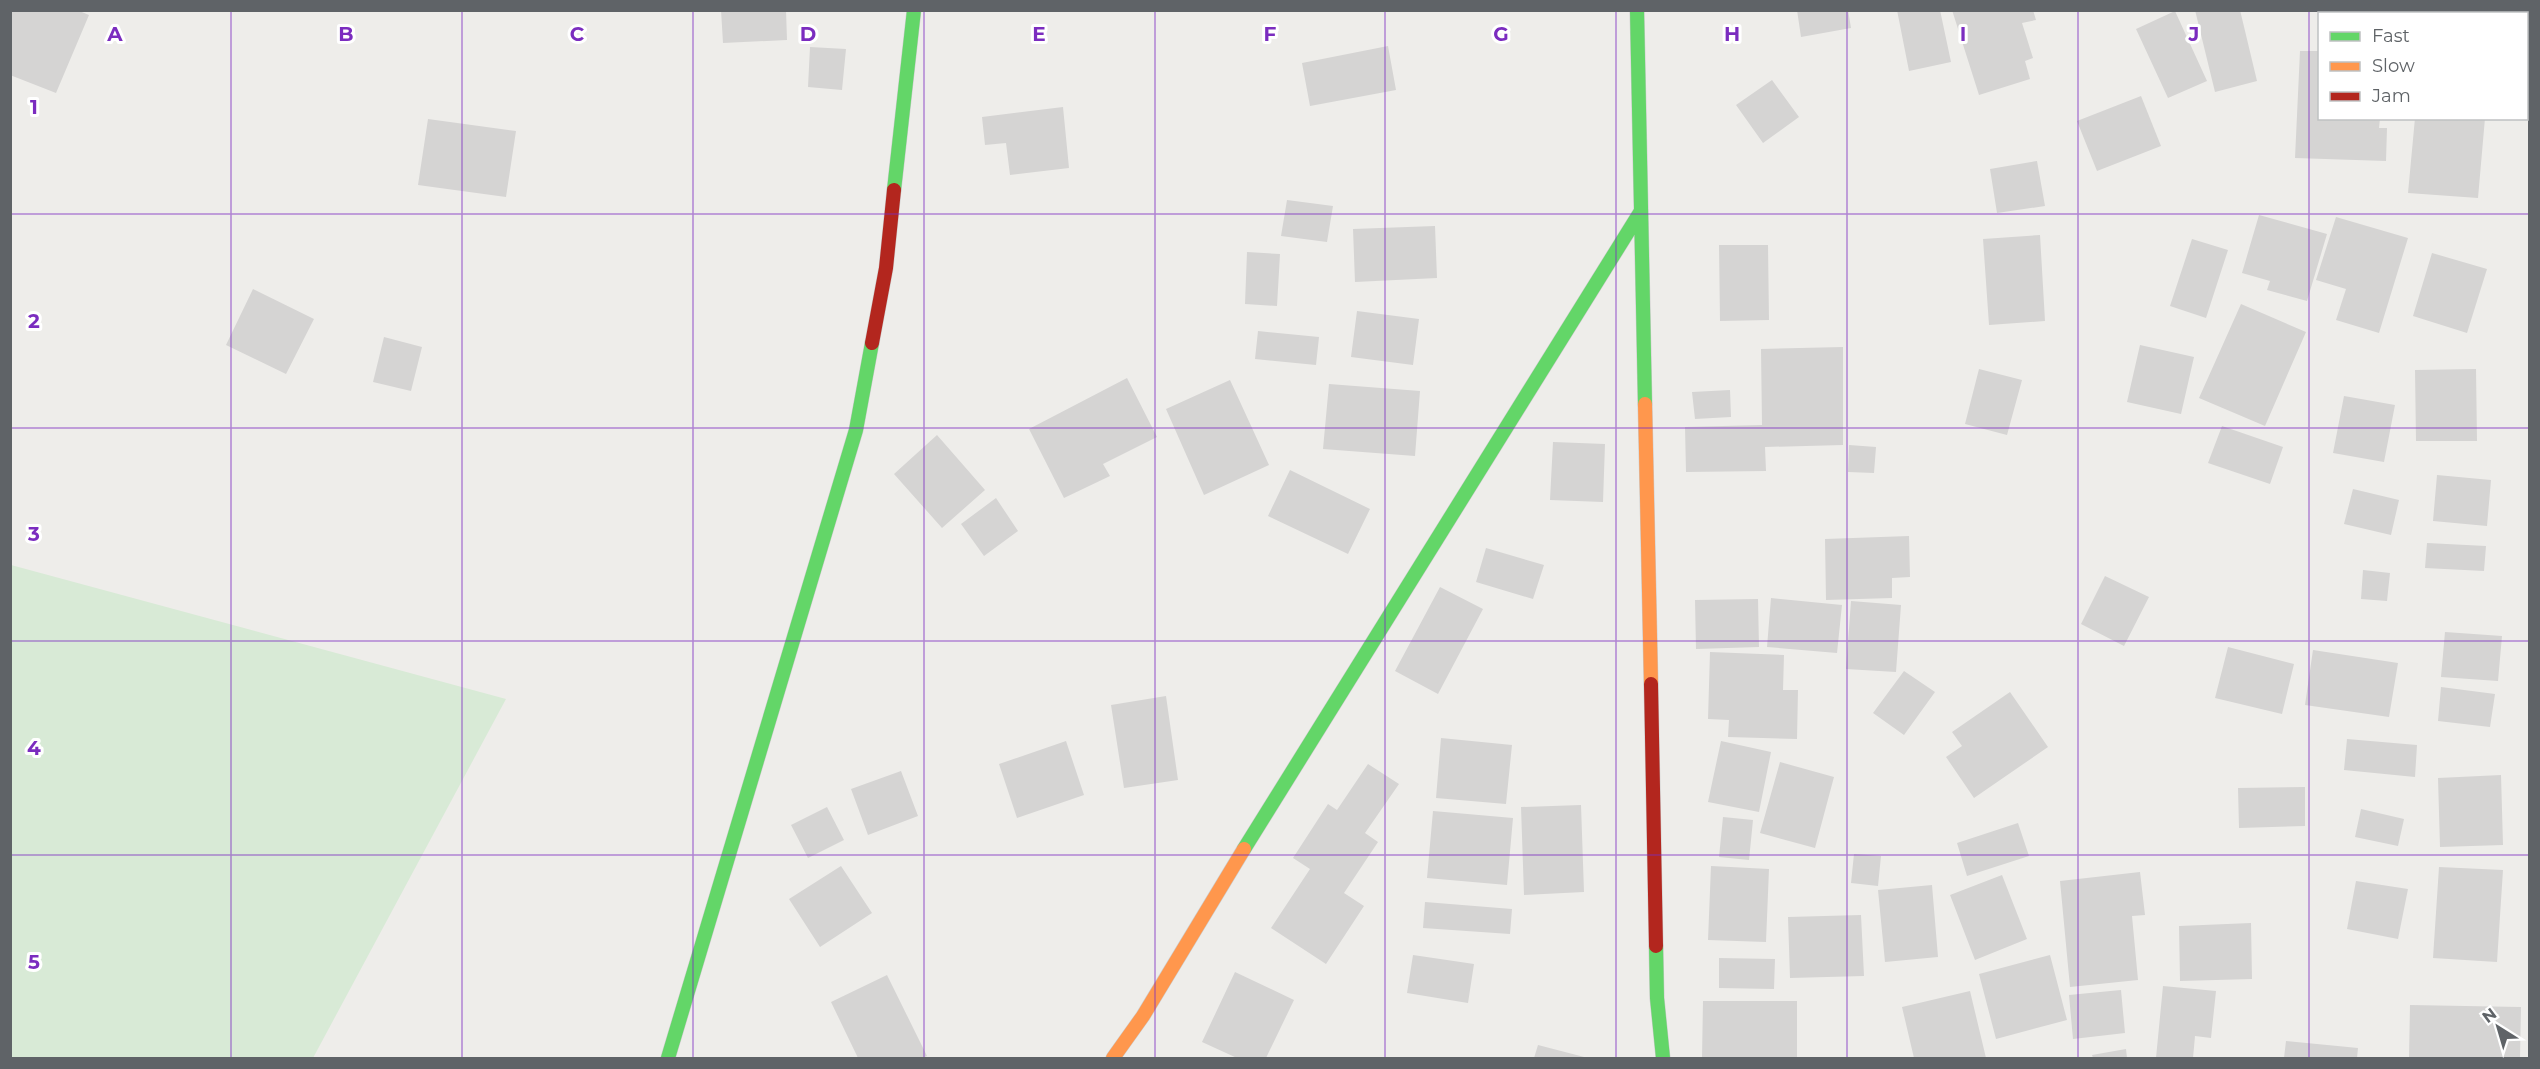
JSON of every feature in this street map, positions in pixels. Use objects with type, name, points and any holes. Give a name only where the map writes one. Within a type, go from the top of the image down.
[{"type":"street","points":[[668,1059],[856,430],[886,268],[914,10]]},
{"type":"street","points":[[1637,10],[1657,998],[1663,1059]]},
{"type":"street","points":[[1113,1059],[1143,1016],[1343,688],[1641,211]]},
{"type":"green space","points":[[11,565],[506,699],[313,1058],[11,1058]]},
{"type":"building","points":[[10,10],[77,10],[89,15],[56,93],[10,75]]},
{"type":"building","points":[[721,10],[786,10],[787,40],[723,43]]},
{"type":"building","points":[[1797,10],[1848,10],[1851,28],[1801,37]]},
{"type":"building","points":[[1897,10],[1940,10],[1951,62],[1909,71]]},
{"type":"building","points":[[1952,10],[2033,10],[2036,20],[2022,23],[2033,58],[2025,61],[2030,79],[1979,95]]},
{"type":"building","points":[[2195,10],[2240,10],[2257,81],[2215,92]]},
{"type":"building","points":[[2326,10],[2384,10],[2384,12],[2326,12]]},
{"type":"building","points":[[2432,10],[2492,10],[2492,12],[2432,12]]},
{"type":"building","points":[[2175,11],[2207,81],[2168,98],[2136,29]]},
{"type":"building","points":[[1388,46],[1396,90],[1310,106],[1302,63]]},
{"type":"building","points":[[810,47],[846,49],[842,90],[808,87]]},
{"type":"building","points":[[2300,51],[2318,51],[2318,120],[2380,120],[2379,128],[2387,128],[2386,161],[2295,158]]},
{"type":"building","points":[[1772,80],[1799,117],[1763,143],[1736,105]]},
{"type":"building","points":[[2141,96],[2161,146],[2097,171],[2077,121]]},
{"type":"building","points":[[1063,107],[1069,168],[1010,175],[1006,143],[985,145],[982,117]]},
{"type":"building","points":[[428,119],[516,131],[506,197],[418,185]]},
{"type":"building","points":[[2415,120],[2485,120],[2478,198],[2408,193]]},
{"type":"building","points":[[2037,161],[2045,206],[1997,213],[1990,169]]},
{"type":"building","points":[[1287,200],[1333,206],[1327,242],[1281,236]]},
{"type":"building","points":[[2259,215],[2327,234],[2307,301],[2267,290],[2270,281],[2242,273]]},
{"type":"building","points":[[2336,217],[2408,238],[2379,333],[2336,320],[2346,289],[2316,280]]},
{"type":"building","points":[[1435,226],[1437,278],[1355,282],[1353,229]]},
{"type":"building","points":[[2040,235],[2045,321],[1989,325],[1983,239]]},
{"type":"building","points":[[2192,239],[2228,250],[2206,318],[2170,306]]},
{"type":"building","points":[[1719,245],[1768,245],[1769,320],[1720,321]]},
{"type":"building","points":[[1247,252],[1280,254],[1277,306],[1245,304]]},
{"type":"building","points":[[2432,253],[2487,269],[2467,333],[2413,316]]},
{"type":"building","points":[[253,289],[314,319],[286,374],[226,345]]},
{"type":"building","points":[[2241,304],[2306,332],[2265,426],[2199,398]]},
{"type":"building","points":[[1357,311],[1419,319],[1413,365],[1351,357]]},
{"type":"building","points":[[1258,331],[1319,337],[1316,365],[1255,359]]},
{"type":"building","points":[[384,337],[422,347],[411,391],[373,382]]},
{"type":"building","points":[[2140,345],[2194,357],[2181,414],[2127,402]]},
{"type":"building","points":[[1843,347],[1843,445],[1765,447],[1766,471],[1686,472],[1685,427],[1762,425],[1761,349]]},
{"type":"building","points":[[1979,369],[2022,380],[2007,435],[1965,424]]},
{"type":"building","points":[[2476,369],[2477,441],[2416,441],[2415,370]]},
{"type":"building","points":[[1127,378],[1157,437],[1103,464],[1110,476],[1064,498],[1029,429]]},
{"type":"building","points":[[1230,380],[1269,465],[1204,495],[1166,409]]},
{"type":"building","points":[[1329,384],[1420,391],[1415,456],[1323,449]]},
{"type":"building","points":[[1730,390],[1731,417],[1695,419],[1692,392]]},
{"type":"building","points":[[2344,396],[2395,405],[2384,462],[2333,453]]},
{"type":"building","points":[[2222,426],[2283,447],[2270,484],[2208,463]]},
{"type":"building","points":[[937,435],[985,490],[942,528],[894,474]]},
{"type":"building","points":[[1553,442],[1605,444],[1603,502],[1550,500]]},
{"type":"building","points":[[1849,445],[1876,447],[1874,473],[1848,472]]},
{"type":"building","points":[[1290,470],[1370,509],[1348,554],[1268,516]]},
{"type":"building","points":[[2437,475],[2491,480],[2487,526],[2433,521]]},
{"type":"building","points":[[2353,489],[2399,500],[2391,535],[2344,524]]},
{"type":"building","points":[[996,498],[1018,531],[984,556],[961,524]]},
{"type":"building","points":[[1909,536],[1910,577],[1892,578],[1892,598],[1826,600],[1825,539]]},
{"type":"building","points":[[2427,543],[2486,546],[2484,571],[2425,568]]},
{"type":"building","points":[[1486,548],[1544,565],[1533,599],[1476,582]]},
{"type":"building","points":[[2363,570],[2390,573],[2387,601],[2361,599]]},
{"type":"building","points":[[2105,576],[2149,597],[2124,646],[2081,624]]},
{"type":"building","points":[[1440,587],[1483,609],[1438,694],[1395,671]]},
{"type":"building","points":[[1771,598],[1842,605],[1837,653],[1767,647]]},
{"type":"building","points":[[1758,599],[1759,647],[1696,649],[1695,600]]},
{"type":"building","points":[[1851,601],[1901,605],[1896,672],[1846,669]]},
{"type":"building","points":[[2445,632],[2502,636],[2498,681],[2441,677]]},
{"type":"building","points":[[2228,647],[2294,664],[2282,714],[2215,698]]},
{"type":"building","points":[[2313,650],[2398,663],[2389,717],[2305,705]]},
{"type":"building","points":[[1710,652],[1784,655],[1783,690],[1798,690],[1797,739],[1728,737],[1729,720],[1708,719]]},
{"type":"building","points":[[1904,671],[1935,692],[1904,735],[1873,713]]},
{"type":"building","points":[[2441,687],[2495,694],[2490,727],[2438,721]]},
{"type":"building","points":[[2010,692],[2048,747],[1974,798],[1946,757],[1962,746],[1952,732]]},
{"type":"building","points":[[1166,696],[1178,780],[1124,788],[1111,705]]},
{"type":"building","points":[[1441,738],[1512,745],[1506,804],[1436,798]]},
{"type":"building","points":[[2347,739],[2417,745],[2415,777],[2344,770]]},
{"type":"building","points":[[1066,741],[1084,795],[1017,818],[999,764]]},
{"type":"building","points":[[1721,741],[1771,752],[1759,812],[1708,802]]},
{"type":"building","points":[[1780,762],[1834,777],[1815,848],[1760,833]]},
{"type":"building","points":[[1368,764],[1399,784],[1365,833],[1378,842],[1344,893],[1364,906],[1326,964],[1271,928],[1310,869],[1293,858],[1328,804],[1337,810]]},
{"type":"building","points":[[901,771],[918,816],[868,835],[851,789]]},
{"type":"building","points":[[2501,775],[2503,845],[2440,847],[2438,778]]},
{"type":"building","points":[[2305,787],[2305,826],[2239,828],[2238,788]]},
{"type":"building","points":[[1581,805],[1584,892],[1524,895],[1521,807]]},
{"type":"building","points":[[827,807],[844,840],[808,858],[791,825]]},
{"type":"building","points":[[2361,809],[2404,819],[2398,846],[2355,837]]},
{"type":"building","points":[[1433,811],[1513,818],[1507,885],[1427,878]]},
{"type":"building","points":[[1723,817],[1753,820],[1749,860],[1719,857]]},
{"type":"building","points":[[2018,823],[2029,856],[1967,876],[1957,843]]},
{"type":"building","points":[[1854,854],[1881,856],[1878,886],[1851,883]]},
{"type":"building","points":[[841,866],[872,913],[820,947],[789,899]]},
{"type":"building","points":[[1711,866],[1769,869],[1766,942],[1708,940]]},
{"type":"building","points":[[2439,867],[2503,870],[2497,962],[2433,958]]},
{"type":"building","points":[[2140,872],[2145,915],[2132,916],[2138,980],[2070,987],[2060,881]]},
{"type":"building","points":[[2002,875],[2027,939],[1975,960],[1950,895]]},
{"type":"building","points":[[2356,881],[2408,889],[2398,939],[2347,929]]},
{"type":"building","points":[[1932,885],[1938,957],[1885,962],[1878,890]]},
{"type":"building","points":[[1425,902],[1512,909],[1510,934],[1423,928]]},
{"type":"building","points":[[1861,915],[1864,976],[1790,978],[1788,917]]},
{"type":"building","points":[[2251,923],[2252,979],[2180,981],[2179,926]]},
{"type":"building","points":[[1413,955],[1474,964],[1468,1003],[1407,993]]},
{"type":"building","points":[[2050,955],[2067,1020],[1996,1039],[1979,974]]},
{"type":"building","points":[[1719,958],[1775,959],[1774,989],[1719,988]]},
{"type":"building","points":[[1235,972],[1294,1000],[1266,1058],[1237,1058],[1202,1042]]},
{"type":"building","points":[[887,975],[927,1056],[922,1058],[858,1058],[831,1002]]},
{"type":"building","points":[[2163,986],[2216,991],[2211,1038],[2195,1036],[2193,1058],[2156,1058]]},
{"type":"building","points":[[2121,990],[2125,1033],[2073,1039],[2069,995]]},
{"type":"building","points":[[1970,991],[1986,1058],[1914,1058],[1902,1007]]},
{"type":"building","points":[[1703,1001],[1797,1001],[1797,1057],[1702,1058]]},
{"type":"building","points":[[2410,1005],[2521,1007],[2520,1058],[2409,1058]]},
{"type":"building","points":[[2286,1041],[2358,1048],[2357,1058],[2284,1058]]},
{"type":"building","points":[[1538,1045],[1588,1058],[1534,1058]]},
{"type":"building","points":[[2126,1049],[2127,1058],[2093,1058],[2092,1055]]},
{"type":"traffic: fast","points":[[894,190],[914,10]]},
{"type":"traffic: fast","points":[[1637,10],[1645,404]]},
{"type":"traffic: fast","points":[[1244,849],[1641,211]]},
{"type":"traffic: fast","points":[[668,1058],[856,430],[872,343]]},
{"type":"traffic: fast","points":[[1656,946],[1657,998],[1663,1058]]},
{"type":"traffic: slow","points":[[1645,404],[1651,684]]},
{"type":"traffic: slow","points":[[1113,1058],[1143,1016],[1244,849]]},
{"type":"traffic: jam","points":[[872,343],[886,268],[894,190]]},
{"type":"traffic: jam","points":[[1651,684],[1656,946]]}]
